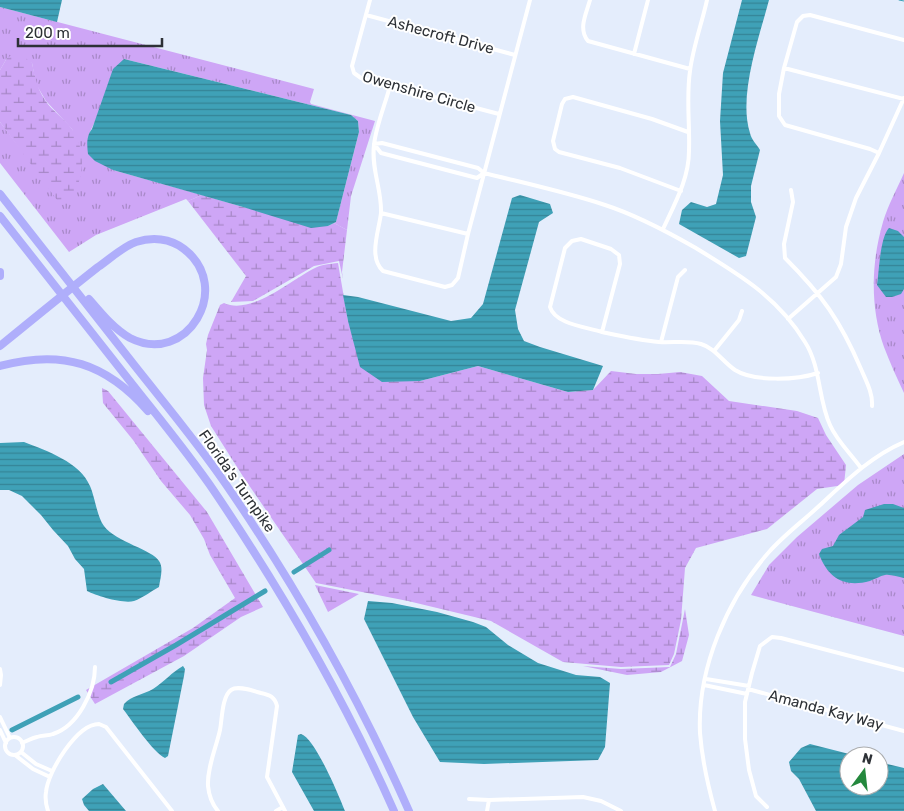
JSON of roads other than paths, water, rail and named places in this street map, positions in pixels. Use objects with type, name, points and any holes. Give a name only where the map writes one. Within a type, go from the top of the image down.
[{"type":"highway","name":"Florida's Turnpike","points":[[0,194],[194,440],[225,483],[292,586],[327,646],[357,701],[409,811]]},
{"type":"highway","name":"Florida's Turnpike","points":[[0,216],[213,490],[280,593],[315,652],[345,707],[394,811]]},
{"type":"highway","points":[[0,346],[52,303],[85,277],[122,249],[150,239],[164,240],[179,245],[191,254],[200,266],[205,279],[204,305],[198,319],[180,337],[168,342],[155,344],[143,342],[131,338],[113,324],[51,259]]},
{"type":"highway","points":[[0,366],[37,358],[57,359],[76,362],[96,369],[112,378],[146,409],[213,490]]},
{"type":"street","name":"Owenshire Circle","points":[[370,0],[352,66],[354,73],[361,78],[499,114]]},
{"type":"street","points":[[390,86],[374,144],[373,164],[381,192],[381,213],[375,259],[383,271],[445,287],[452,285],[458,278],[530,0]]},
{"type":"street","points":[[590,0],[582,30],[583,36],[588,41],[690,69]]},
{"type":"street","points":[[634,54],[648,0]]},
{"type":"street","points":[[663,229],[681,191],[690,152],[687,98],[690,69],[707,0]]},
{"type":"street","name":"Ashecroft Drive","points":[[366,15],[515,55]]},
{"type":"street","points":[[879,153],[785,125],[779,116],[779,94],[784,68],[796,22],[803,16],[810,15],[904,40]]},
{"type":"street","points":[[784,68],[904,98],[856,198],[846,227],[841,264],[836,276],[788,319]]},
{"type":"street","points":[[681,191],[620,168],[559,152],[555,149],[553,141],[562,104],[565,99],[573,97],[652,119],[688,132]]},
{"type":"street","points":[[374,144],[382,143],[478,168],[484,173],[606,206],[663,229],[739,273],[766,295],[788,319],[806,343],[818,373],[830,424],[837,437],[862,468]]},
{"type":"street","points":[[374,144],[382,153],[426,165],[478,178],[484,173]]},
{"type":"street","points":[[426,165],[428,155]]},
{"type":"street","points":[[791,190],[793,202],[784,244],[784,258],[818,293],[835,315],[848,339],[868,386],[872,398],[872,406]]},
{"type":"street","points":[[381,213],[468,234]]},
{"type":"street","points":[[602,332],[620,264],[619,255],[611,250],[581,239],[572,241],[565,248],[550,307],[552,314],[558,319],[602,332],[634,339],[661,342],[692,342],[707,346],[734,369],[750,375],[780,379],[804,378],[818,373]]},
{"type":"street","points":[[661,342],[678,277],[685,270]]},
{"type":"street","points":[[714,351],[739,320],[742,311]]},
{"type":"street","points":[[715,811],[708,786],[700,732],[704,685],[719,631],[733,601],[770,551],[862,468],[894,446],[904,442]]},
{"type":"street","points":[[767,807],[756,796],[749,770],[745,739],[748,690],[760,646],[772,637],[780,638],[904,670]]},
{"type":"street","points":[[22,743],[36,737],[53,734],[73,719],[89,696],[94,685],[96,667]]},
{"type":"street","points":[[0,669],[0,685]]},
{"type":"street","name":"Amanda Kay Way","points":[[706,679],[904,731]]},
{"type":"street","name":"Amanda Kay Way","points":[[704,685],[748,690]]},
{"type":"street","points":[[218,811],[210,796],[208,785],[209,773],[220,730],[225,697],[229,691],[236,688],[269,695],[276,701],[277,706],[267,777],[284,809],[276,811]]},
{"type":"street","points":[[0,716],[10,738]]},
{"type":"street","points":[[48,811],[46,792],[52,771],[69,744],[89,726],[99,724],[106,727],[172,811]]},
{"type":"street","points":[[0,730],[9,754],[15,755],[33,769],[50,777]]},
{"type":"street","points":[[10,738],[15,738],[22,743],[23,748],[21,752],[15,755]]},
{"type":"street","points":[[6,743],[10,738]]},
{"type":"street","points":[[0,753],[6,750]]},
{"type":"street","points":[[21,752],[36,764],[52,771]]},
{"type":"street","points":[[469,799],[583,797],[602,801],[621,811]]},
{"type":"street","points":[[487,811],[489,800]]},
{"type":"water","points":[[0,0],[62,0],[57,22],[0,7]]},
{"type":"water","points":[[742,0],[769,0],[755,49],[746,102],[751,135],[760,150],[751,186],[751,202],[756,217],[746,256],[739,258],[679,224],[682,210],[691,202],[707,207],[716,204],[723,175],[720,121],[723,73]]},
{"type":"water","points":[[124,59],[351,115],[358,121],[359,132],[336,222],[328,226],[311,228],[113,170],[95,161],[88,154],[88,138],[113,69]]},
{"type":"water","points":[[520,195],[550,204],[553,213],[539,222],[515,310],[518,329],[524,341],[603,366],[593,390],[568,392],[478,366],[420,381],[382,382],[360,367],[343,295],[358,297],[451,321],[471,318],[483,304],[512,198]]},
{"type":"water","points":[[889,228],[898,231],[904,237],[904,289],[901,294],[886,297],[877,285],[882,247]]},
{"type":"water","points":[[24,442],[62,458],[79,470],[90,486],[104,526],[117,537],[150,553],[159,561],[161,570],[159,587],[141,598],[129,602],[110,599],[87,591],[84,569],[75,559],[68,546],[22,496],[9,490],[0,490],[0,443]]},
{"type":"water","points":[[884,504],[893,504],[904,508],[904,578],[887,575],[870,581],[852,583],[845,582],[832,575],[819,554],[822,549],[833,546],[839,535],[863,517],[865,510]]},
{"type":"water","points":[[368,601],[392,603],[437,612],[473,622],[486,627],[508,645],[538,663],[576,675],[600,677],[610,683],[605,747],[598,760],[484,764],[440,762],[413,717],[364,619]]},
{"type":"water","points":[[183,666],[185,669],[184,676],[168,756],[165,758],[149,743],[123,709],[127,701],[153,689]]},
{"type":"water","points":[[301,734],[307,738],[319,756],[345,811],[314,811],[292,772],[298,735]]},
{"type":"water","points":[[810,744],[839,751],[839,796],[889,796],[889,764],[904,768],[904,811],[816,811],[799,779],[791,771],[789,762],[801,748]]},
{"type":"water","points":[[103,784],[126,811],[89,811],[82,799],[93,789]]},
{"type":"waterway","points":[[899,0],[904,1]]},
{"type":"waterway","points":[[294,572],[329,550]]},
{"type":"waterway","points":[[111,682],[265,591]]},
{"type":"waterway","points":[[12,730],[78,697]]}]
